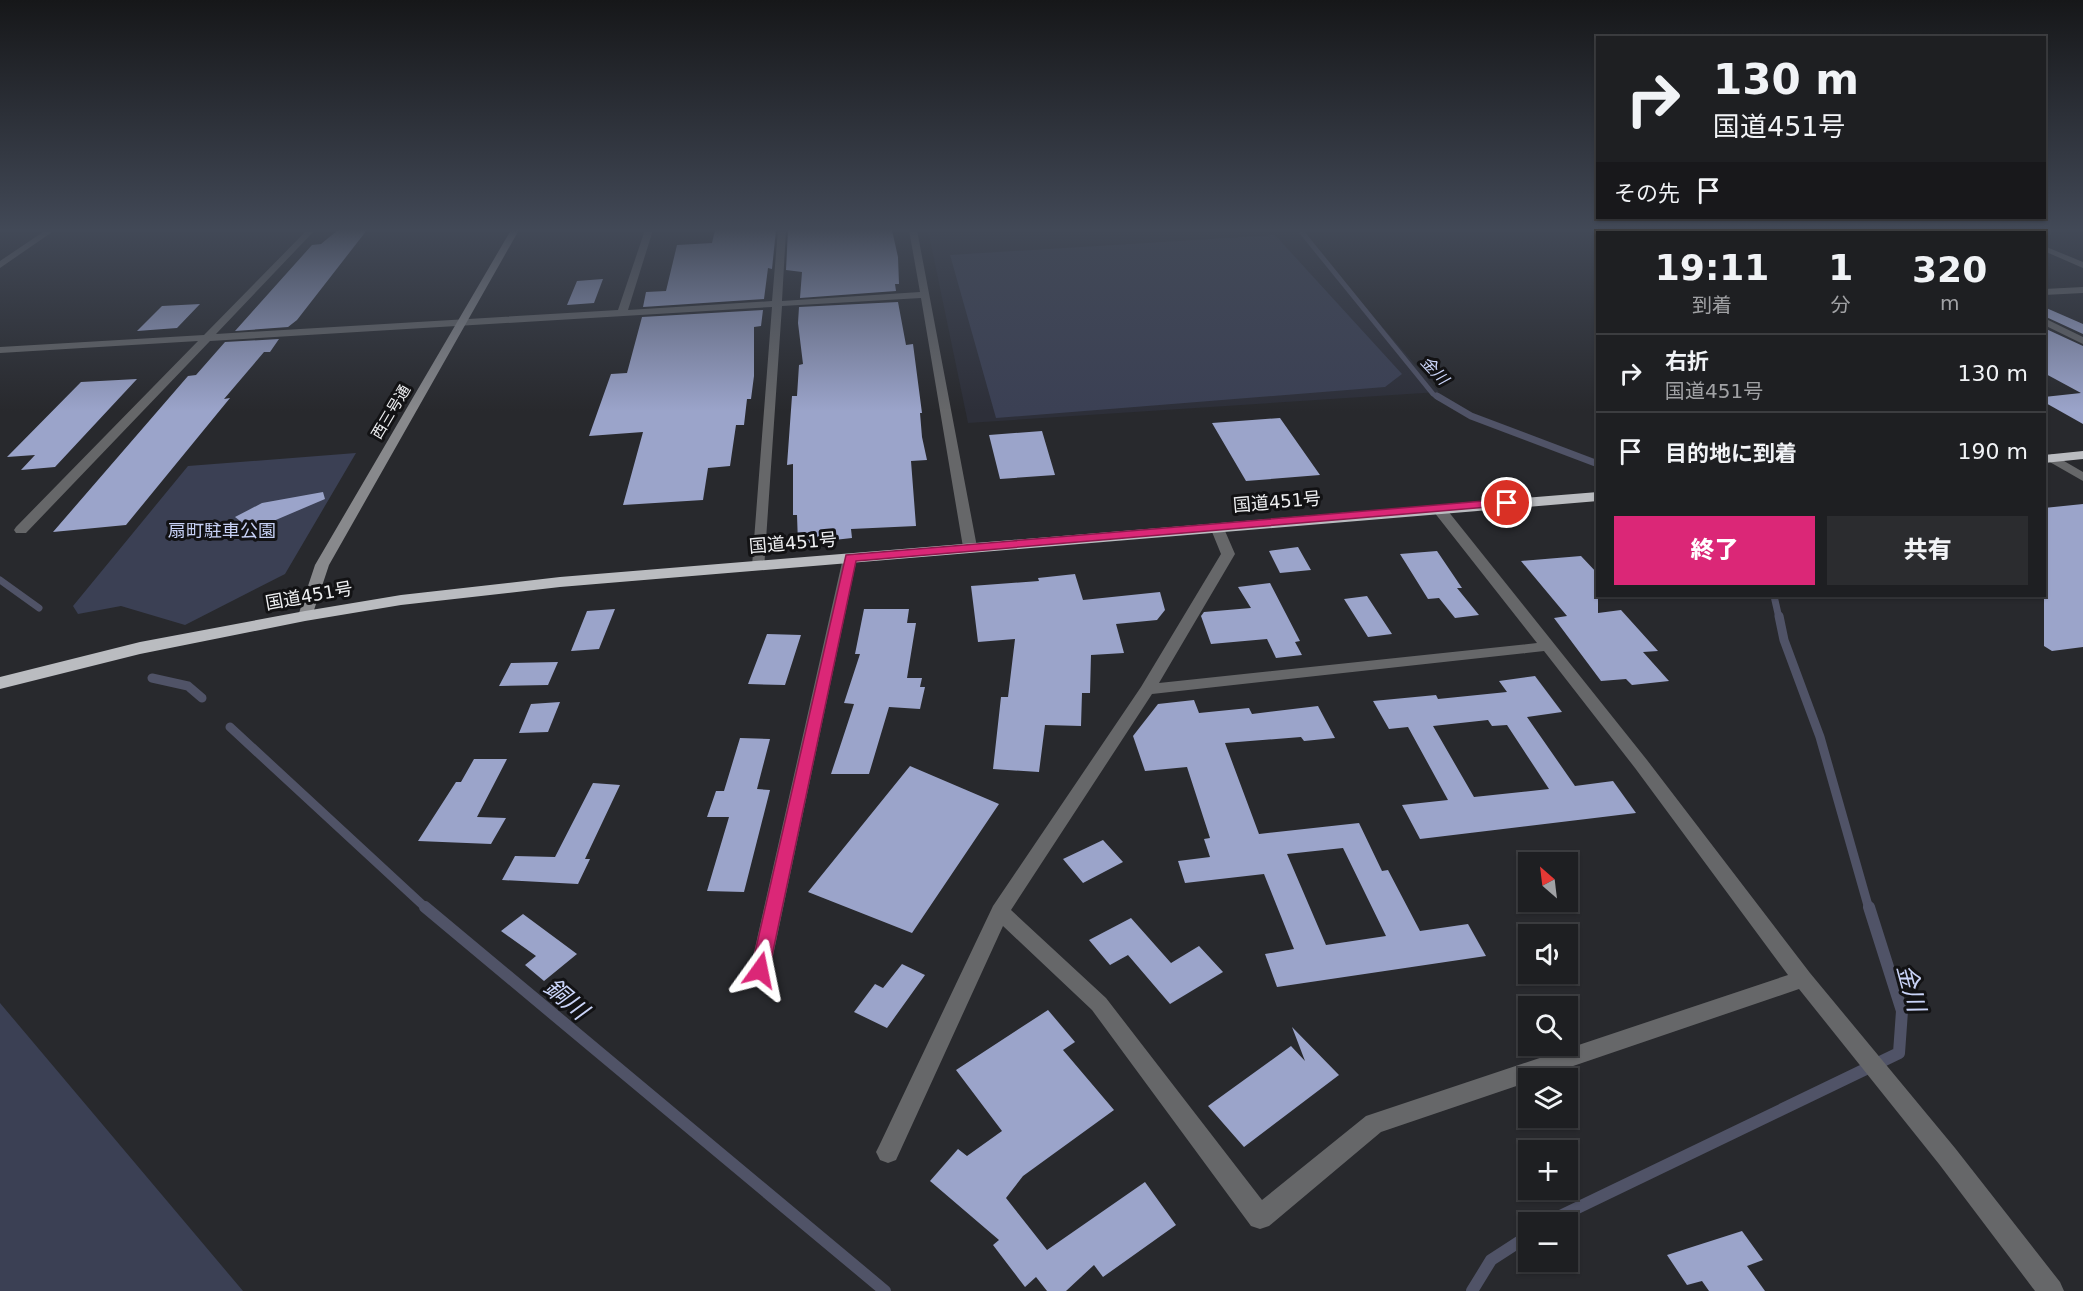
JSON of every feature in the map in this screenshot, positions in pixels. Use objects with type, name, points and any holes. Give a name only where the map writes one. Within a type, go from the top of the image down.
[{"type":"highway","points":[[2047,457],[2083,455]]},
{"type":"highway","name":"国道451号","points":[[0,683],[140,648],[401,600],[537,585],[970,547],[1596,495]]},
{"type":"street","points":[[21,530],[252,290]]},
{"type":"street","name":"西三号通","points":[[305,616],[322,565],[481,290]]},
{"type":"street","points":[[622,313],[629,290]]},
{"type":"street","points":[[759,566],[779,290]]},
{"type":"street","points":[[924,290],[970,547]]},
{"type":"street","points":[[2046,292],[2078,290]]},
{"type":"street","points":[[0,350],[925,295]]},
{"type":"street","points":[[2046,322],[2083,341]]},
{"type":"street","points":[[2047,457],[2083,477]]},
{"type":"street","points":[[1439,509],[1641,764],[1803,979],[1947,1156],[2051,1291]]},
{"type":"street","points":[[888,1152],[1000,911],[1147,689],[1228,554],[1217,527]]},
{"type":"street","points":[[760,970],[850,558]]},
{"type":"street","points":[[1147,689],[1549,646]]},
{"type":"street","points":[[1000,911],[1099,1004],[1260,1217],[1374,1124],[1803,979]]},
{"type":"shaded area","points":[[940,290],[1350,290],[1439,392],[968,423]]},
{"type":"green space","points":[[960,290],[1325,290],[1402,374],[1385,387],[996,418]]},
{"type":"green space","name":"扇町駐車公園","points":[[356,453],[285,574],[185,625],[121,606],[78,614],[73,606],[188,466]]},
{"type":"green space","points":[[0,1003],[243,1291],[0,1291]]},
{"type":"building","points":[[271,290],[320,290],[297,320],[288,327],[235,331]]},
{"type":"building","points":[[573,290],[599,290],[594,303],[567,305]]},
{"type":"building","points":[[765,290],[764,299],[643,307],[646,292]]},
{"type":"building","points":[[801,290],[896,291],[800,298]]},
{"type":"building","points":[[898,302],[906,345],[913,344],[922,413],[920,413],[922,437],[927,460],[911,461],[916,526],[851,529],[852,538],[798,544],[797,515],[793,515],[793,464],[787,465],[792,396],[797,396],[799,365],[803,364],[798,323],[799,307]]},
{"type":"building","points":[[200,304],[177,328],[137,331],[162,306]]},
{"type":"building","points":[[2046,308],[2083,324],[2083,334],[2046,317]]},
{"type":"building","points":[[763,310],[761,326],[754,327],[754,376],[751,399],[747,399],[744,425],[736,425],[730,466],[708,468],[703,500],[623,505],[643,432],[589,436],[611,374],[627,373],[642,317]]},
{"type":"building","points":[[2046,329],[2083,346],[2083,424],[2046,403],[2046,397],[2081,393],[2046,374]]},
{"type":"building","points":[[279,339],[270,352],[264,352],[224,399],[230,398],[126,525],[53,532],[188,376],[196,375],[225,342]]},
{"type":"building","points":[[137,379],[55,467],[21,470],[35,455],[7,457],[81,382]]},
{"type":"building","points":[[1280,418],[1320,475],[1246,481],[1212,423]]},
{"type":"building","points":[[1042,431],[1055,475],[1000,479],[989,435]]},
{"type":"building","points":[[323,492],[325,499],[264,525],[258,535],[235,517],[262,503]]},
{"type":"building","points":[[2083,504],[2083,647],[2052,651],[2044,646],[2046,508]]},
{"type":"building","points":[[1298,547],[1311,570],[1280,573],[1269,551]]},
{"type":"building","points":[[1437,551],[1462,588],[1457,588],[1479,615],[1455,618],[1439,598],[1428,599],[1400,554]]},
{"type":"building","points":[[1581,556],[1596,572],[1598,613],[1621,610],[1658,651],[1643,652],[1669,681],[1632,685],[1626,679],[1601,681],[1554,618],[1567,616],[1521,561]]},
{"type":"building","points":[[1075,574],[1083,600],[1160,592],[1165,610],[1157,620],[1116,624],[1124,653],[1091,655],[1090,693],[1082,693],[1081,726],[1045,725],[1039,772],[993,769],[1001,697],[1008,697],[1015,639],[978,642],[971,586],[1039,581],[1038,578]]},
{"type":"building","points":[[1270,583],[1300,641],[1295,642],[1302,655],[1276,658],[1267,639],[1211,644],[1201,616],[1204,612],[1251,608],[1238,587]]},
{"type":"building","points":[[1367,596],[1392,634],[1368,637],[1344,599]]},
{"type":"building","points":[[615,609],[599,649],[571,651],[587,611]]},
{"type":"building","points":[[864,609],[909,609],[907,623],[916,623],[907,678],[922,678],[920,687],[925,687],[920,709],[889,707],[869,774],[831,774],[854,704],[844,703],[860,654],[855,654]]},
{"type":"building","points":[[767,634],[801,635],[785,685],[748,684]]},
{"type":"building","points":[[558,662],[548,685],[499,686],[511,663]]},
{"type":"building","points":[[1535,676],[1562,712],[1527,717],[1575,786],[1613,781],[1636,813],[1420,839],[1402,805],[1448,800],[1408,727],[1389,729],[1373,701],[1436,695],[1438,699],[1507,692],[1499,681]],"holes":[[[1488,720],[1492,726],[1507,725],[1549,789],[1474,797],[1433,726]]]},
{"type":"building","points":[[1194,700],[1199,713],[1249,708],[1252,714],[1318,706],[1335,738],[1304,741],[1301,737],[1225,743],[1259,834],[1359,823],[1382,871],[1388,870],[1420,931],[1468,924],[1486,956],[1277,987],[1265,954],[1294,949],[1264,874],[1185,883],[1178,861],[1210,857],[1204,839],[1210,838],[1187,767],[1145,771],[1133,736],[1158,704]],"holes":[[[1343,848],[1386,936],[1326,945],[1287,854]]]},
{"type":"building","points":[[560,702],[548,732],[519,733],[531,704]]},
{"type":"building","points":[[740,738],[770,739],[757,789],[770,790],[744,892],[707,891],[729,817],[707,817],[716,791],[724,791]]},
{"type":"building","points":[[474,759],[507,759],[477,817],[506,818],[491,844],[418,841],[456,782],[461,782]]},
{"type":"building","points":[[910,766],[999,804],[912,933],[808,892]]},
{"type":"building","points":[[593,783],[620,785],[585,859],[590,859],[578,884],[502,880],[515,856],[555,857]]},
{"type":"building","points":[[1103,840],[1123,862],[1083,883],[1063,859]]},
{"type":"building","points":[[523,914],[577,954],[544,981],[525,965],[536,956],[501,931]]},
{"type":"building","points":[[1131,918],[1171,963],[1199,946],[1223,972],[1170,1004],[1128,955],[1110,965],[1089,940]]},
{"type":"building","points":[[902,964],[925,975],[887,1028],[854,1012],[875,984],[883,988]]},
{"type":"building","points":[[1048,1010],[1075,1042],[1063,1050],[1114,1110],[1023,1176],[1006,1198],[1047,1250],[1145,1182],[1176,1225],[1103,1277],[1094,1265],[1066,1291],[1047,1291],[1036,1277],[1025,1287],[993,1245],[999,1240],[930,1181],[958,1149],[967,1156],[1002,1131],[956,1070]]},
{"type":"building","points":[[1292,1027],[1339,1075],[1244,1147],[1208,1106],[1291,1046],[1305,1061]]},
{"type":"building","points":[[1742,1231],[1763,1260],[1747,1266],[1765,1291],[1709,1291],[1702,1281],[1687,1285],[1667,1255]]},
{"type":"waterway","name":"金川","points":[[1349,290],[1433,394],[1439,398]]},
{"type":"waterway","name":"金川","points":[[1437,396],[1471,416],[1596,463]]},
{"type":"waterway","name":"銅川","points":[[0,580],[39,608]]},
{"type":"waterway","name":"金川","points":[[1774,597],[1779,618]]},
{"type":"waterway","name":"金川","points":[[1779,616],[1784,640],[1820,737],[1869,909]]},
{"type":"waterway","name":"銅川","points":[[152,678],[188,686],[202,698]]},
{"type":"waterway","name":"銅川","points":[[230,727],[427,909]]},
{"type":"waterway","name":"銅川","points":[[425,907],[885,1291]]},
{"type":"waterway","name":"金川","points":[[1569,1212],[1899,1053],[1902,1011],[1869,907]]},
{"type":"waterway","name":"金川","points":[[1472,1291],[1491,1260],[1518,1242]]},
{"type":"route","points":[[760,970],[850,558],[1507,503]]}]
